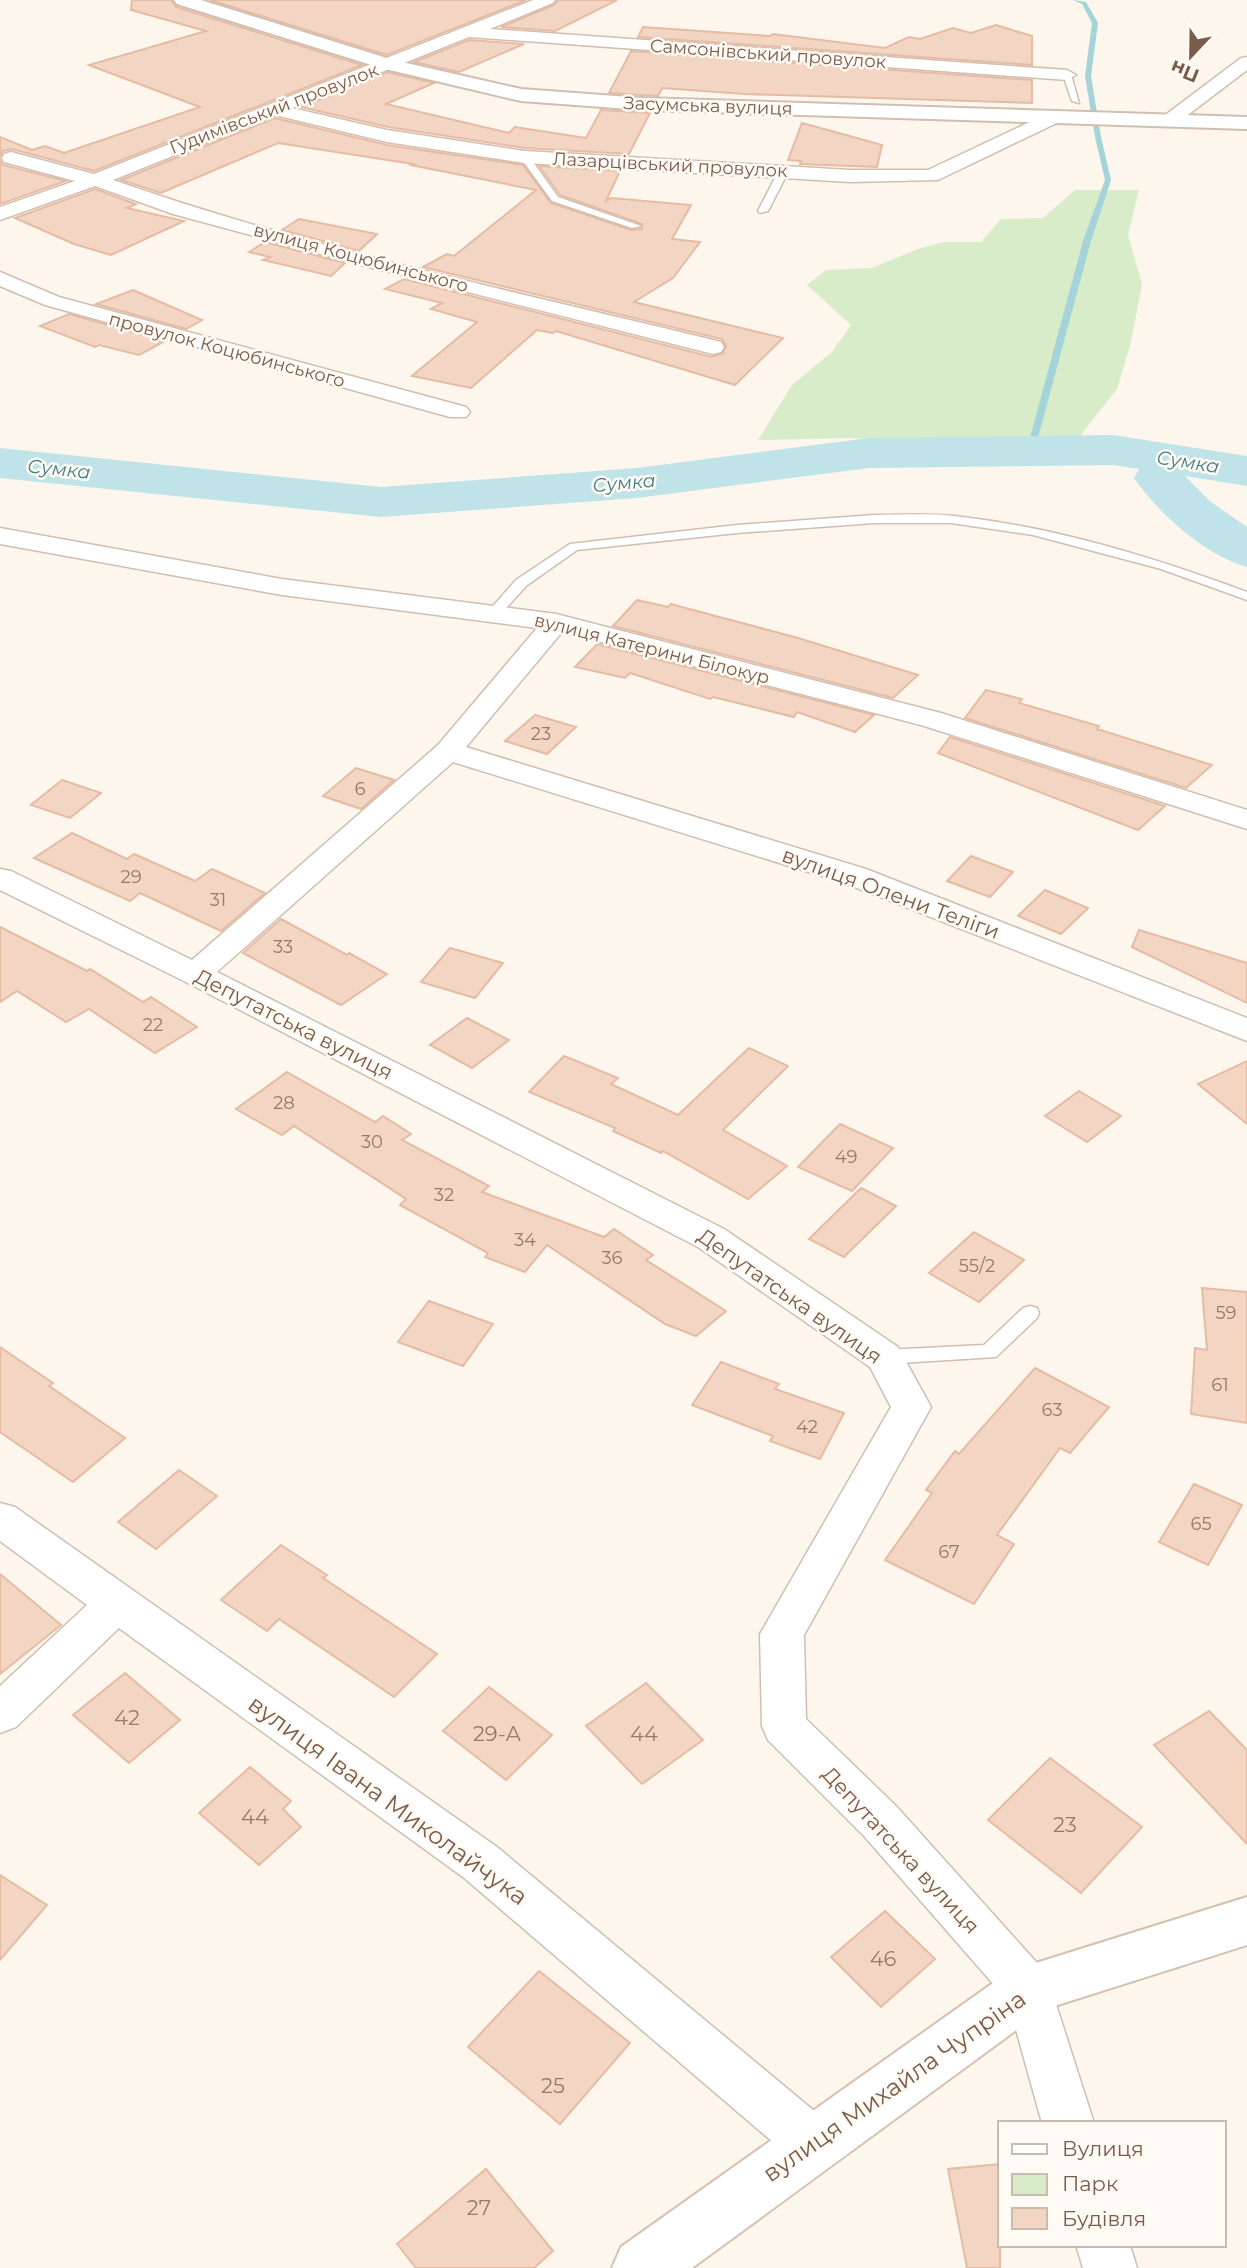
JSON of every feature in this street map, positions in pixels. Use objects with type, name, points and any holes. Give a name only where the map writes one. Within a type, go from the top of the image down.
[{"type":"street","name":"Засумська вулиця","points":[[183,0],[388,64],[534,96],[643,104],[1070,111],[1115,118],[1247,123]]},
{"type":"street","name":"Гудимівський провулок","points":[[0,214],[94,180],[547,0]]},
{"type":"street","name":"Самсонівський провулок","points":[[468,32],[1068,75]]},
{"type":"street","points":[[1170,120],[1247,62]]},
{"type":"street","name":"Лазарцівський провулок","points":[[274,108],[387,136],[525,157],[850,176],[931,176],[1070,111]]},
{"type":"street","name":"вулиця Коцюбинського","points":[[11,158],[94,180],[180,211],[713,347]]},
{"type":"street","name":"провулок Коцюбинського","points":[[0,278],[52,301],[458,412]]},
{"type":"street","name":"вулиця Катерини Білокур","points":[[0,536],[282,587],[556,622],[931,719],[1247,820]]},
{"type":"street","points":[[195,974],[448,751],[556,622]]},
{"type":"street","name":"вулиця Олени Теліги","points":[[448,751],[855,876],[1247,1030]]},
{"type":"street","name":"Депутатська вулиця","points":[[0,878],[195,974],[711,1238],[884,1357],[911,1407],[782,1634],[784,1726],[880,1821],[1029,1989],[1067,2121]]},
{"type":"street","name":"вулиця Івана Миколайчука","points":[[0,1519],[480,1862],[813,2143]]},
{"type":"street","points":[[0,1714],[117,1603]]},
{"type":"street","name":"вулиця Михайла Чупріна","points":[[642,2268],[1029,1989],[1247,1921]]},
{"type":"street","points":[[1104,2247],[1110,2268]]},
{"type":"lane","points":[[1068,75],[1070,111]]},
{"type":"lane","points":[[525,157],[555,199],[636,226]]},
{"type":"lane","points":[[763,211],[783,172]]},
{"type":"lane","points":[[493,614],[521,583],[574,547],[737,529],[874,519],[951,519],[1034,531],[1166,566],[1247,596]]},
{"type":"lane","points":[[884,1357],[989,1352],[1030,1313]]},
{"type":"green space","points":[[1075,190],[1139,190],[1128,235],[1142,284],[1131,342],[1117,389],[1079,437],[963,442],[849,438],[758,440],[792,385],[832,352],[851,325],[807,285],[826,270],[872,268],[943,242],[981,242],[1001,219],[1043,218]]},
{"type":"building","points":[[132,0],[171,0],[176,7],[362,65],[94,171],[12,149],[3,151],[0,156],[0,137],[32,150],[45,146],[64,153],[200,107],[89,65],[206,31],[131,10]]},
{"type":"building","points":[[210,0],[526,0],[387,55]]},
{"type":"building","points":[[558,0],[617,0],[555,31],[501,27],[554,5]]},
{"type":"building","points":[[996,25],[1032,36],[1032,65],[638,37],[643,27],[770,36],[773,34],[885,48],[909,37],[920,39],[953,28],[971,33]]},
{"type":"building","points":[[469,40],[524,44],[459,72],[414,62]]},
{"type":"building","points":[[631,51],[1032,80],[1032,103],[744,94],[662,88],[658,96],[609,93]]},
{"type":"building","points":[[388,72],[434,83],[386,104],[509,133],[515,127],[586,138],[601,110],[650,113],[629,154],[525,148],[388,127],[301,107]]},
{"type":"building","points":[[275,118],[387,145],[523,165],[551,203],[631,230],[642,229],[642,224],[560,195],[539,166],[620,171],[606,201],[611,198],[691,205],[672,239],[700,242],[673,278],[634,302],[783,338],[735,385],[556,331],[553,333],[537,330],[471,388],[412,376],[477,322],[431,309],[442,303],[385,289],[404,279],[712,357],[723,353],[726,346],[722,339],[423,267],[447,254],[454,256],[536,190],[411,165],[413,164],[278,143],[161,193],[121,180]]},
{"type":"building","points":[[802,123],[882,145],[877,167],[800,164],[801,161],[788,160]]},
{"type":"building","points":[[0,160],[3,165],[66,181],[0,204]]},
{"type":"building","points":[[95,189],[136,204],[127,208],[184,221],[111,255],[74,244],[15,218]]},
{"type":"building","points":[[299,219],[377,234],[359,251],[282,230]]},
{"type":"building","points":[[265,242],[345,263],[331,276],[263,260],[270,257],[249,252]]},
{"type":"building","points":[[133,290],[202,320],[186,329],[96,304]]},
{"type":"building","points":[[69,314],[165,341],[139,355],[99,345],[95,347],[40,326]]},
{"type":"building","points":[[637,600],[668,607],[671,604],[798,638],[918,675],[893,698],[613,626]]},
{"type":"building","points":[[597,644],[874,715],[855,732],[797,712],[794,717],[713,697],[710,699],[630,673],[625,678],[575,667]]},
{"type":"building","points":[[986,690],[1022,699],[1019,703],[1099,726],[1097,729],[1212,765],[1186,788],[965,718]]},
{"type":"building","points":[[535,715],[576,727],[547,754],[505,741]]},
{"type":"building","points":[[950,737],[1165,806],[1138,830],[938,753]]},
{"type":"building","points":[[356,768],[394,780],[361,809],[323,796]]},
{"type":"building","points":[[62,780],[101,793],[70,818],[31,805]]},
{"type":"building","points":[[72,833],[127,859],[134,854],[195,881],[212,869],[265,893],[221,931],[140,893],[130,901],[34,858]]},
{"type":"building","points":[[971,856],[1013,872],[990,897],[947,881]]},
{"type":"building","points":[[1045,890],[1088,908],[1061,934],[1018,916]]},
{"type":"building","points":[[281,919],[387,974],[341,1005],[243,953]]},
{"type":"building","points":[[0,927],[87,971],[90,969],[143,1002],[151,997],[197,1027],[155,1053],[89,1009],[66,1022],[17,991],[0,1002]]},
{"type":"building","points":[[1139,930],[1247,963],[1247,1003],[1132,947]]},
{"type":"building","points":[[450,948],[503,963],[475,998],[421,982]]},
{"type":"building","points":[[467,1018],[509,1040],[472,1068],[430,1045]]},
{"type":"building","points":[[749,1048],[788,1066],[723,1130],[787,1166],[748,1199],[663,1151],[661,1153],[613,1131],[615,1128],[529,1092],[564,1056],[618,1078],[611,1084],[678,1115]]},
{"type":"building","points":[[1247,1061],[1247,1124],[1198,1084]]},
{"type":"building","points":[[287,1072],[375,1122],[383,1116],[411,1134],[402,1140],[489,1186],[482,1192],[604,1237],[614,1229],[653,1255],[646,1260],[726,1311],[696,1336],[665,1324],[547,1245],[525,1272],[485,1257],[488,1253],[400,1205],[406,1199],[294,1126],[282,1135],[236,1109]]},
{"type":"building","points":[[1079,1091],[1121,1116],[1087,1142],[1045,1116]]},
{"type":"building","points":[[840,1124],[893,1148],[852,1191],[798,1167]]},
{"type":"building","points":[[861,1188],[896,1206],[844,1257],[809,1239]]},
{"type":"building","points":[[974,1232],[1024,1260],[979,1302],[929,1273]]},
{"type":"building","points":[[1202,1288],[1247,1292],[1247,1423],[1191,1414],[1195,1348],[1207,1350]]},
{"type":"building","points":[[429,1301],[493,1324],[463,1366],[398,1342]]},
{"type":"building","points":[[0,1347],[53,1383],[49,1386],[125,1438],[73,1482],[0,1432]]},
{"type":"building","points":[[721,1362],[779,1384],[775,1389],[844,1413],[820,1459],[770,1441],[773,1436],[692,1405]]},
{"type":"building","points":[[1035,1368],[1109,1407],[1070,1453],[1060,1448],[997,1535],[1014,1544],[974,1604],[885,1560],[932,1493],[926,1490],[955,1451],[959,1454]]},
{"type":"building","points":[[179,1470],[217,1496],[156,1549],[118,1522]]},
{"type":"building","points":[[1194,1484],[1242,1505],[1208,1565],[1159,1542]]},
{"type":"building","points":[[281,1545],[327,1575],[323,1578],[437,1654],[394,1697],[279,1619],[267,1631],[221,1600]]},
{"type":"building","points":[[0,1574],[61,1625],[0,1674]]},
{"type":"building","points":[[125,1673],[180,1720],[129,1763],[73,1715]]},
{"type":"building","points":[[646,1683],[703,1740],[642,1784],[586,1726]]},
{"type":"building","points":[[489,1687],[552,1735],[506,1780],[443,1731]]},
{"type":"building","points":[[1209,1711],[1247,1750],[1247,1844],[1154,1745]]},
{"type":"building","points":[[1050,1758],[1142,1827],[1081,1893],[988,1820]]},
{"type":"building","points":[[250,1767],[291,1801],[283,1809],[301,1827],[259,1865],[199,1813]]},
{"type":"building","points":[[0,1875],[47,1905],[0,1960]]},
{"type":"building","points":[[885,1911],[935,1959],[881,2007],[831,1957]]},
{"type":"building","points":[[539,1971],[630,2043],[560,2124],[468,2047]]},
{"type":"building","points":[[998,2164],[1000,2268],[967,2268],[948,2169]]},
{"type":"building","points":[[486,2169],[553,2251],[534,2268],[416,2268],[397,2244]]},
{"type":"waterway","points":[[1031,449],[1087,241],[1108,180],[1088,76],[1095,23],[1084,3],[1076,0]]},
{"type":"waterway","name":"Сумка","points":[[0,463],[381,502],[637,483],[869,453],[1113,450],[1168,459]]},
{"type":"waterway","name":"Сумка","points":[[1168,459],[1247,471]]},
{"type":"waterway","points":[[1168,459],[1159,478],[1193,513],[1247,551]]}]
